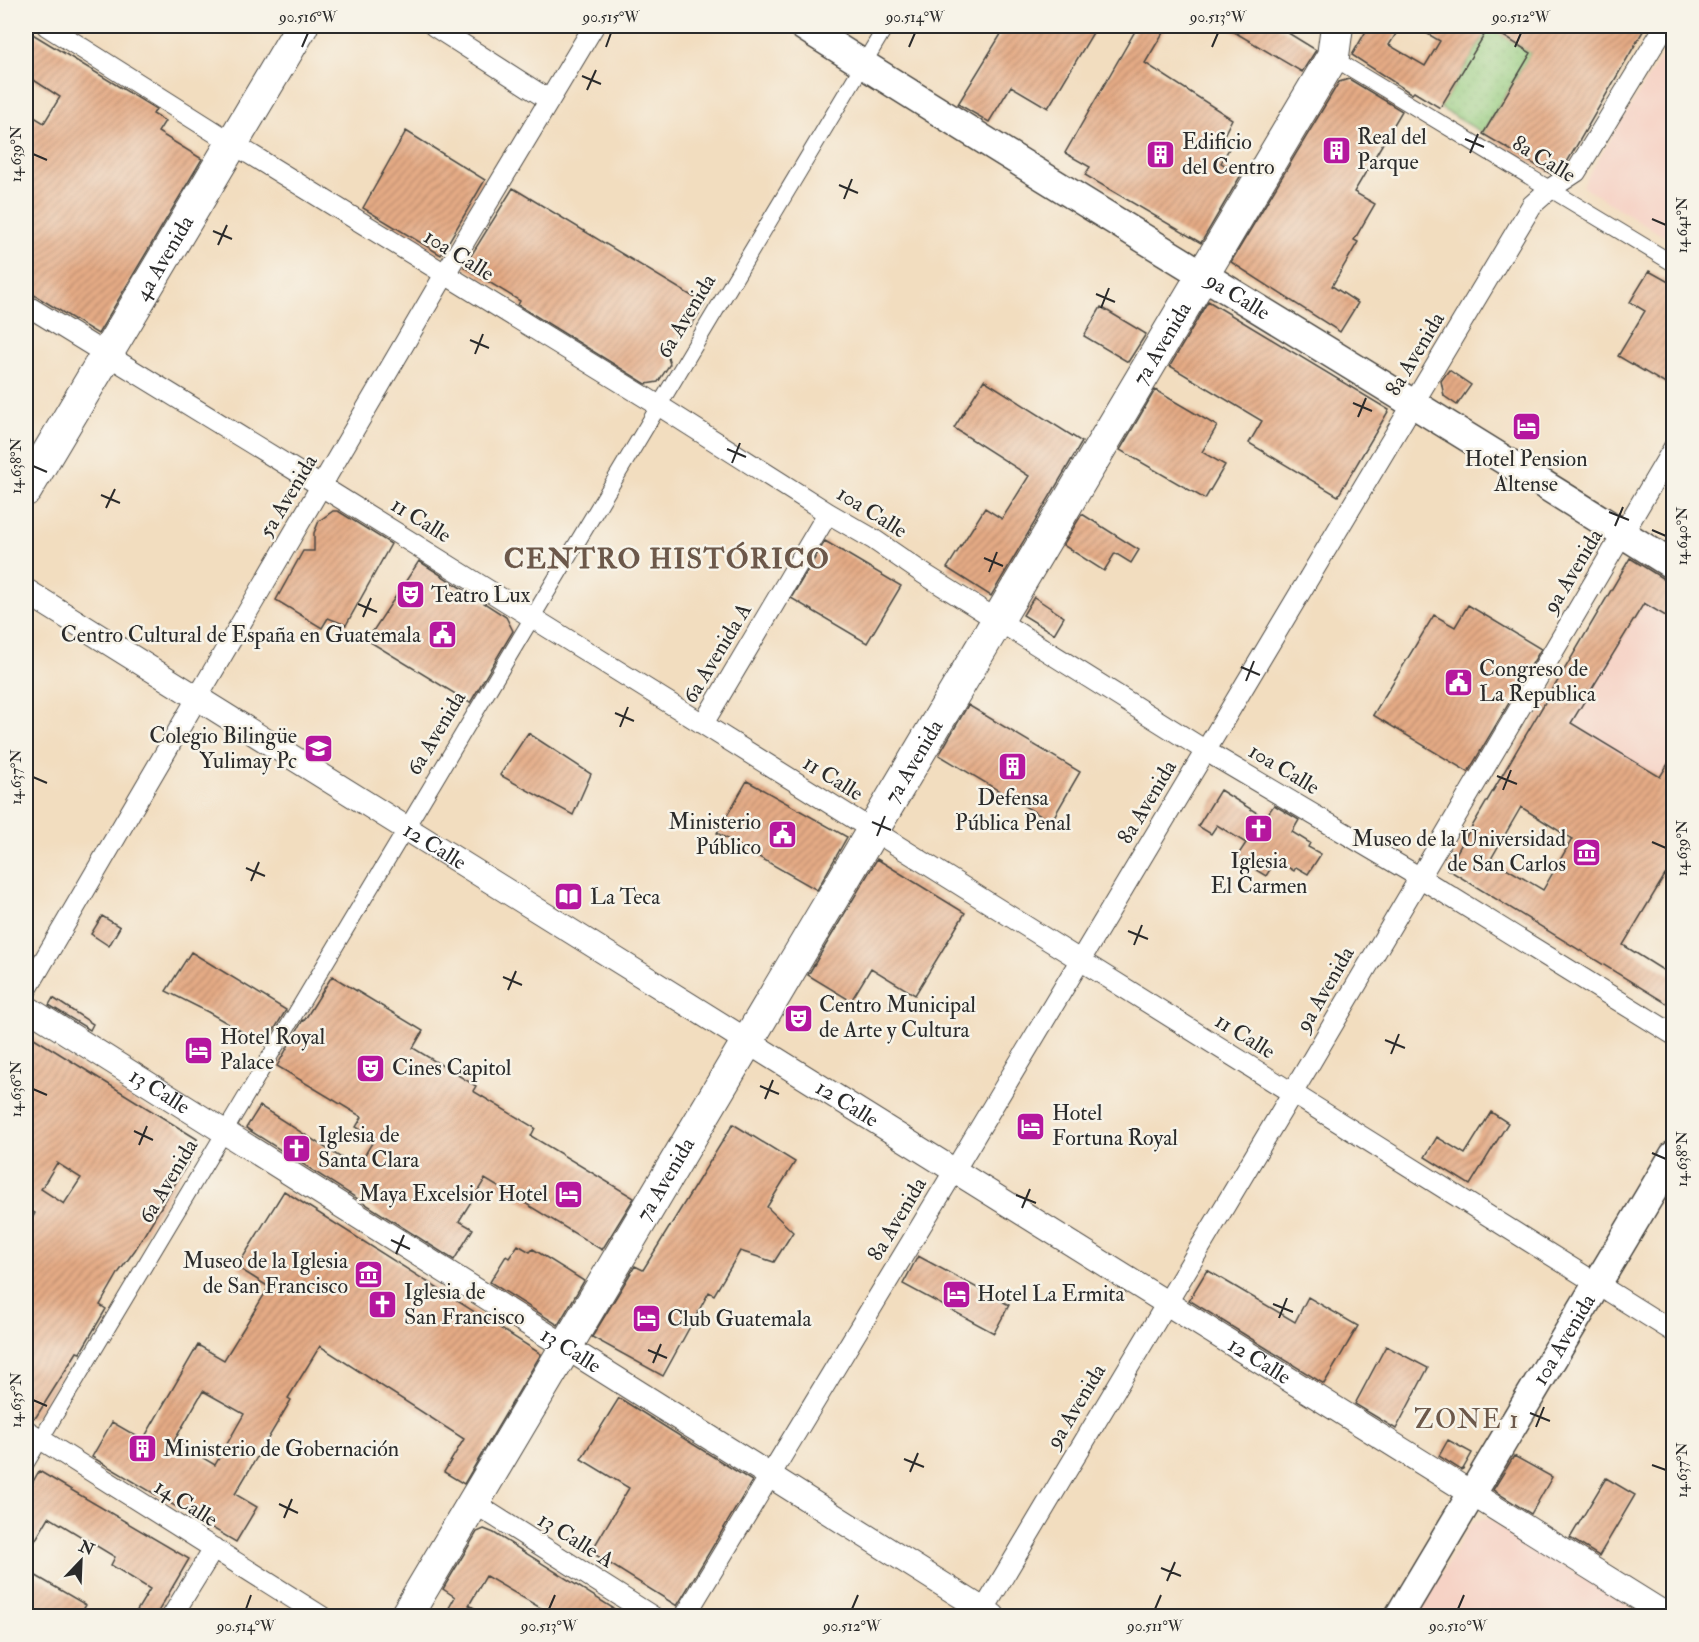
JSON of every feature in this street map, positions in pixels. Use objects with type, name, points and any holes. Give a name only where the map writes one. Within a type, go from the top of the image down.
[{"type":"main road","name":"4a Avenida","points":[[26,490],[302,26]]},
{"type":"main road","name":"9a Calle","points":[[803,26],[1674,566]]},
{"type":"main road","name":"7a Avenida","points":[[406,1617],[1333,56],[1335,38]]},
{"type":"main road","name":"10a Avenida","points":[[1399,1617],[1674,1155]]},
{"type":"street","name":"10a Calle","points":[[47,26],[873,539],[924,574],[1206,751],[1419,877],[1674,1035]]},
{"type":"street","points":[[434,26],[549,100]]},
{"type":"street","name":"5a Avenida","points":[[26,991],[445,274],[594,26]]},
{"type":"street","name":"6a Avenida","points":[[26,1464],[33,1434],[224,1132],[886,26]]},
{"type":"street","name":"8a Avenida","points":[[685,1617],[1532,205],[1550,189],[1576,172],[1665,26]]},
{"type":"street","name":"8a Calle","points":[[1335,38],[1343,64],[1674,264]]},
{"type":"street","name":"11 Calle","points":[[26,305],[703,724],[1674,1332]]},
{"type":"street","name":"9a Avenida","points":[[986,1615],[1166,1303],[1674,447]]},
{"type":"street","name":"6a Avenida A","points":[[703,724],[828,513]]},
{"type":"street","name":"12 Calle","points":[[26,591],[1668,1617]]},
{"type":"street","name":"13 Calle","points":[[26,1007],[770,1476],[986,1615]]},
{"type":"street","name":"14 Calle","points":[[33,1434],[321,1617]]},
{"type":"street","name":"13 Calle A","points":[[474,1503],[652,1617]]},
{"type":"street","points":[[172,1617],[214,1548]]},
{"type":"shaded area","points":[[1673,37],[1673,242],[1582,186]]},
{"type":"shaded area","points":[[1634,553],[1673,578],[1673,824],[1527,733]]},
{"type":"shaded area","points":[[1488,1518],[1646,1616],[1416,1616],[1472,1522]]},
{"type":"green space","points":[[1489,27],[1531,53],[1483,133],[1440,108]]},
{"type":"building","points":[[1006,26],[1097,26],[1048,108],[1011,86],[989,122],[958,104]]},
{"type":"building","name":"Edificio del Centro","points":[[1138,26],[1167,26],[1145,63],[1232,119],[1221,141],[1230,147],[1221,163],[1241,175],[1201,243],[1085,175],[1090,167],[1065,153]]},
{"type":"building","points":[[1224,26],[1277,26],[1316,50],[1302,72]]},
{"type":"building","points":[[1369,26],[1401,26],[1389,45],[1425,66],[1440,41],[1414,26],[1646,26],[1566,164],[1551,174],[1483,134],[1531,53],[1489,27],[1440,108],[1414,92],[1412,94],[1352,55]]},
{"type":"building","points":[[26,30],[156,109],[153,114],[165,121],[158,132],[202,159],[98,334],[26,290],[26,278],[31,269],[26,266],[26,112],[44,123],[60,97],[26,75]]},
{"type":"building","points":[[1349,79],[1402,111],[1354,192],[1375,204],[1354,240],[1358,242],[1332,286],[1358,303],[1340,332],[1231,262],[1339,82]]},
{"type":"building","points":[[406,131],[485,180],[441,255],[363,208]]},
{"type":"building","points":[[513,188],[705,304],[691,326],[680,329],[666,351],[670,364],[658,382],[646,384],[518,305],[520,301],[464,267]]},
{"type":"building","points":[[1649,271],[1674,285],[1674,389],[1618,356],[1645,311],[1630,302]]},
{"type":"building","points":[[1208,301],[1389,410],[1338,496],[1249,443],[1262,421],[1170,366]]},
{"type":"building","points":[[1101,307],[1146,334],[1128,362],[1084,336]]},
{"type":"building","points":[[1449,370],[1471,385],[1457,405],[1444,396],[1441,381]]},
{"type":"building","points":[[984,380],[1082,442],[991,596],[947,568],[985,508],[1002,519],[1029,476],[954,428]]},
{"type":"building","points":[[1155,390],[1217,426],[1202,452],[1225,465],[1205,499],[1120,450]]},
{"type":"building","points":[[333,511],[338,511],[391,544],[346,625],[328,618],[322,628],[276,600],[303,551],[314,551],[314,533],[319,521]]},
{"type":"building","points":[[1082,514],[1139,550],[1131,563],[1115,553],[1104,571],[1063,545]]},
{"type":"building","points":[[825,541],[901,586],[867,643],[791,598]]},
{"type":"building","points":[[1630,558],[1665,580],[1674,582],[1674,621],[1644,603],[1571,723],[1660,777],[1674,754],[1674,880],[1665,875],[1623,945],[1674,977],[1674,1008],[1447,869]],"holes":[[[1521,807],[1572,839],[1543,890],[1491,859]]]},
{"type":"building","name":"Centro Cultural de España en Guatemala","points":[[419,561],[506,617],[513,631],[470,703],[367,640]]},
{"type":"building","points":[[1034,597],[1064,617],[1054,634],[1023,615]]},
{"type":"building","name":"Congreso de La Republica","points":[[1468,605],[1541,649],[1468,772],[1373,715],[1434,615],[1455,627]]},
{"type":"building","name":"Defensa Pública Penal","points":[[968,705],[1080,772],[1051,822],[939,755]]},
{"type":"building","points":[[528,733],[591,774],[573,815],[500,775]]},
{"type":"building","name":"Ministerio Público","points":[[747,781],[847,837],[817,890],[717,833]]},
{"type":"building","name":"Iglesia El Carmen","points":[[1220,790],[1265,818],[1274,805],[1299,820],[1292,832],[1310,843],[1308,847],[1321,854],[1308,874],[1296,867],[1294,871],[1276,860],[1266,876],[1236,858],[1246,843],[1217,825],[1211,834],[1198,826]]},
{"type":"building","points":[[877,859],[965,913],[915,995],[871,968],[851,1001],[808,975]]},
{"type":"building","points":[[102,916],[120,927],[109,946],[91,934]]},
{"type":"building","points":[[191,952],[286,1010],[265,1045],[166,991]]},
{"type":"building","points":[[332,976],[423,1031],[413,1048],[476,1086],[473,1091],[535,1128],[531,1136],[634,1198],[602,1250],[485,1179],[459,1221],[473,1229],[454,1260],[246,1128],[260,1106],[357,1168],[375,1138],[356,1127],[362,1117],[277,1066],[303,1020]]},
{"type":"building","points":[[53,998],[93,1024],[90,1030],[49,1005]]},
{"type":"building","points":[[26,1033],[197,1139],[198,1146],[100,1305],[106,1309],[80,1353],[77,1352],[36,1417],[29,1419],[26,1418],[26,1230],[35,1213],[28,1209],[26,1213]],"holes":[[[57,1163],[81,1178],[64,1204],[41,1189]]]},
{"type":"building","points":[[1491,1112],[1508,1123],[1470,1185],[1425,1157],[1437,1137],[1465,1154]]},
{"type":"building","points":[[733,1124],[795,1162],[767,1207],[793,1232],[774,1262],[740,1251],[714,1295],[709,1292],[663,1376],[592,1337],[635,1266],[643,1270]]},
{"type":"building","points":[[284,1191],[541,1354],[464,1484],[444,1472],[464,1439],[320,1346],[288,1398],[291,1400],[235,1494],[257,1507],[236,1542],[92,1457],[112,1422],[143,1440],[198,1345],[224,1360],[269,1287],[237,1267]],"holes":[[[203,1391],[244,1414],[215,1465],[174,1441]]]},
{"type":"building","points":[[518,1245],[530,1252],[533,1249],[584,1281],[558,1325],[490,1282],[506,1256],[509,1258]]},
{"type":"building","name":"Hotel La Ermita","points":[[918,1256],[1009,1305],[994,1333],[903,1284]]},
{"type":"building","points":[[1207,1270],[1295,1322],[1308,1297],[1358,1326],[1324,1384],[1189,1300]]},
{"type":"building","points":[[1386,1346],[1428,1368],[1396,1429],[1355,1404]]},
{"type":"building","points":[[619,1398],[752,1481],[677,1606],[591,1552],[629,1488],[581,1459]]},
{"type":"building","points":[[1448,1440],[1472,1453],[1461,1470],[1439,1456]]},
{"type":"building","points":[[1514,1456],[1552,1477],[1531,1514],[1493,1490]]},
{"type":"building","points":[[39,1471],[189,1559],[155,1617],[133,1617],[150,1589],[111,1565],[115,1557],[49,1517],[26,1556],[26,1494]]},
{"type":"building","points":[[1606,1478],[1635,1495],[1599,1556],[1570,1538]]},
{"type":"building","points":[[484,1529],[494,1533],[627,1617],[556,1617],[486,1576],[469,1605],[489,1617],[444,1617],[455,1597],[443,1589],[477,1532]]},
{"type":"building","points":[[26,1570],[86,1605],[79,1617],[26,1617]]},
{"type":"place","name":"Real del Parque","points":[[1336,150]]},
{"type":"place","name":"Edificio del Centro","points":[[1161,155]]},
{"type":"place","name":"Hotel Pension Altense","points":[[1526,427]]},
{"type":"place","name":"Teatro Lux","points":[[410,595]]},
{"type":"place","name":"Centro Cultural de España en Guatemala","points":[[442,635]]},
{"type":"place","name":"Congreso de La Republica","points":[[1458,682]]},
{"type":"place","name":"Colegio Bilingüe Yulimay Pc","points":[[318,749]]},
{"type":"place","name":"Defensa Pública Penal","points":[[1013,766]]},
{"type":"place","name":"Iglesia El Carmen","points":[[1259,829]]},
{"type":"place","name":"Ministerio Público","points":[[782,835]]},
{"type":"place","name":"Museo de la Universidad de San Carlos","points":[[1587,852]]},
{"type":"place","name":"La Teca","points":[[569,897]]},
{"type":"place","name":"Centro Municipal de Arte y Cultura","points":[[798,1018]]},
{"type":"place","name":"Hotel Royal Palace","points":[[199,1050]]},
{"type":"place","name":"Cines Capitol","points":[[371,1068]]},
{"type":"place","name":"Hotel Fortuna Royal","points":[[1031,1126]]},
{"type":"place","name":"Iglesia de Santa Clara","points":[[297,1148]]},
{"type":"place","name":"Maya Excelsior Hotel","points":[[569,1194]]},
{"type":"place","name":"Museo de la Iglesia de San Francisco","points":[[369,1274]]},
{"type":"place","name":"Hotel La Ermita","points":[[956,1294]]},
{"type":"place","name":"Iglesia de San Francisco","points":[[383,1305]]},
{"type":"place","name":"Club Guatemala","points":[[646,1319]]},
{"type":"place","name":"Ministerio de Gobernación","points":[[142,1449]]},
{"type":"district","name":"CENTRO HISTÓRICO","points":[[667,559]]},
{"type":"district","name":"ZONE 1","points":[[1467,1420]]}]
